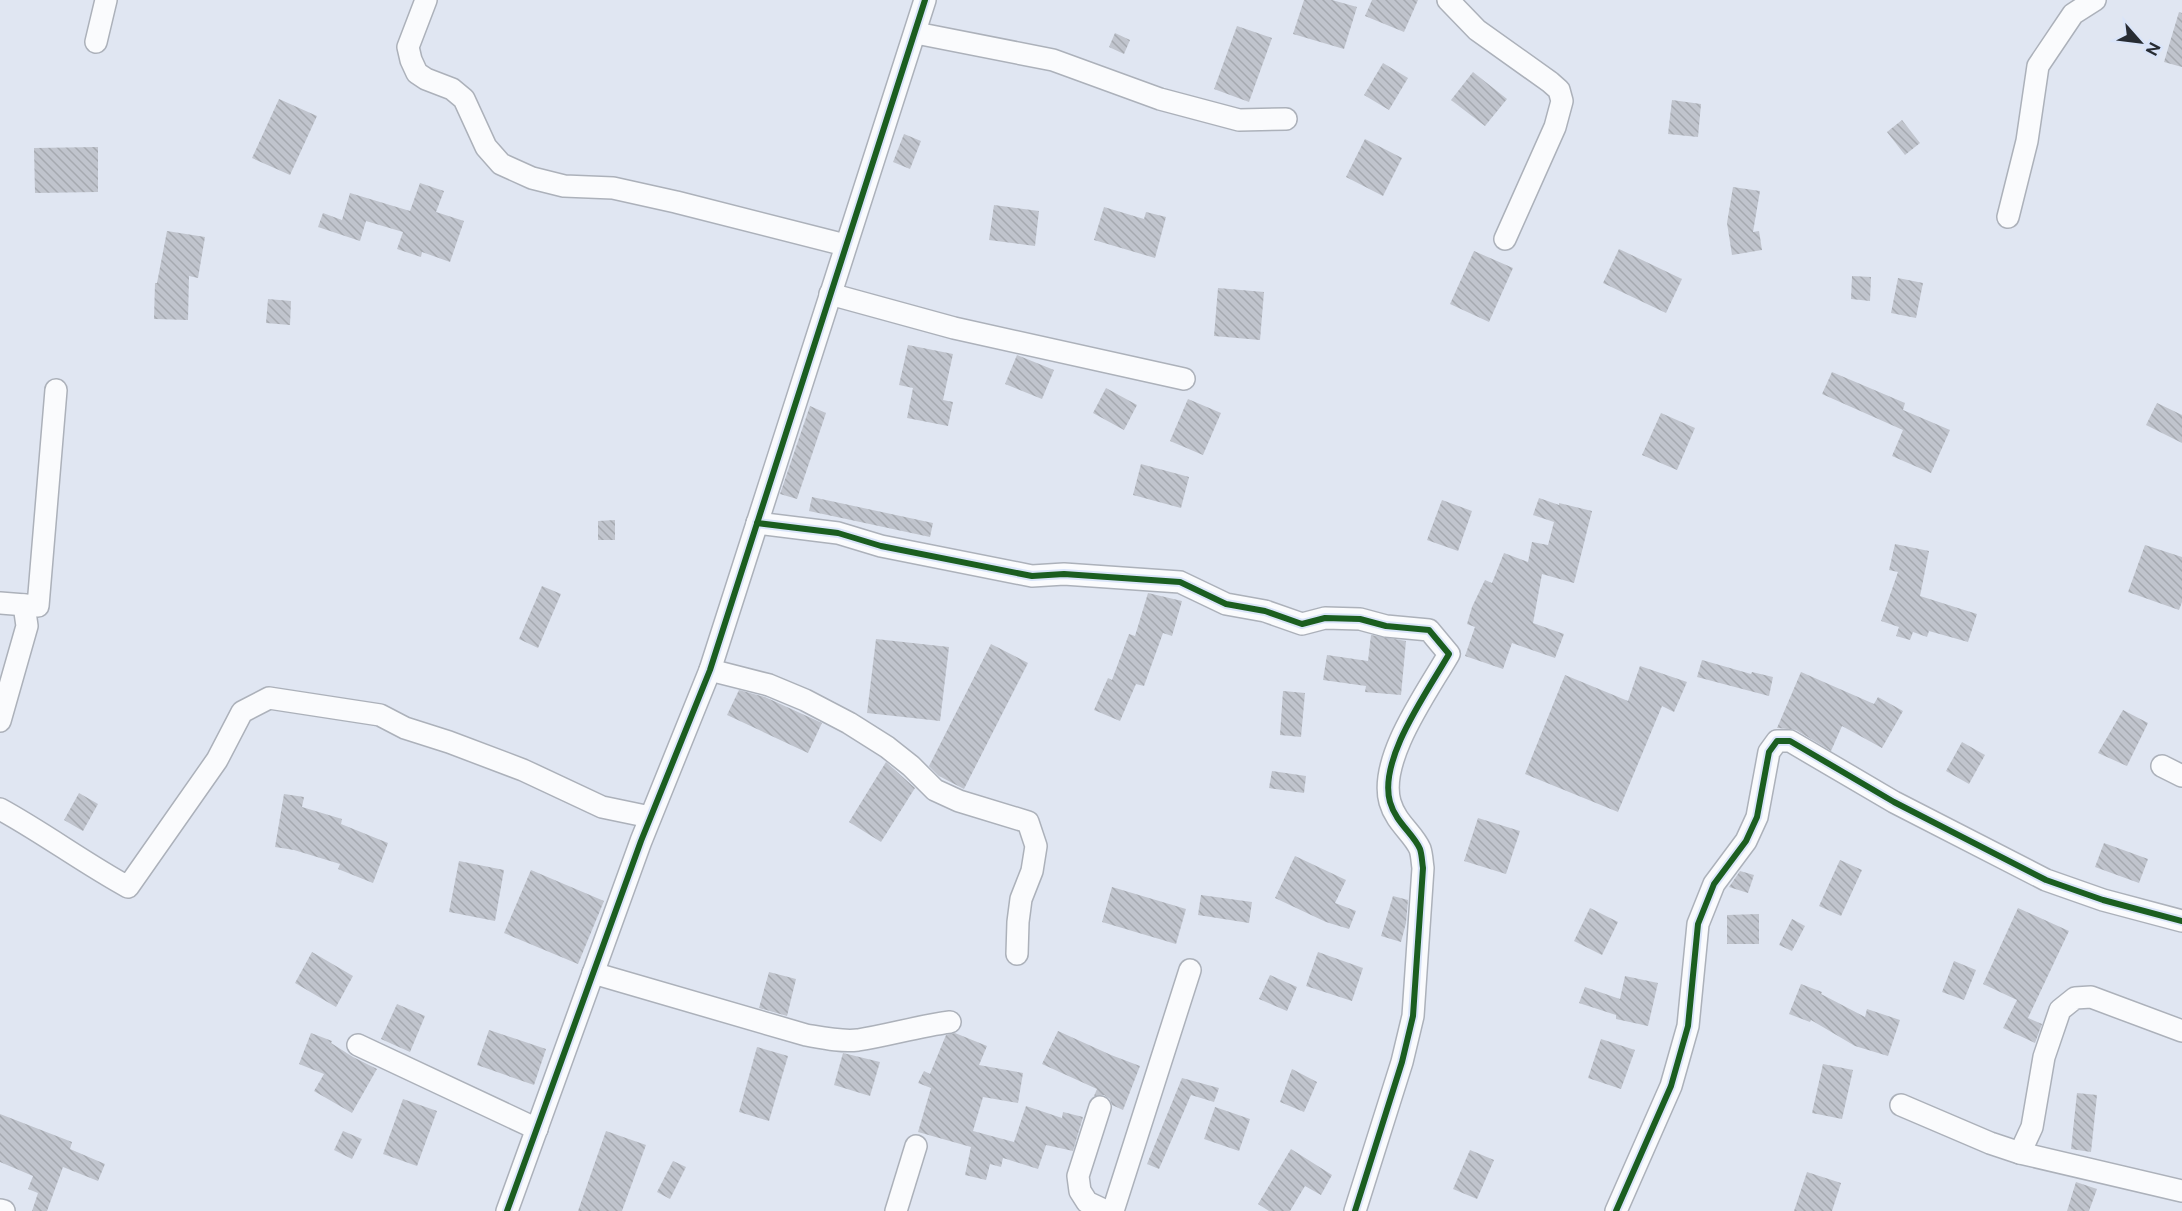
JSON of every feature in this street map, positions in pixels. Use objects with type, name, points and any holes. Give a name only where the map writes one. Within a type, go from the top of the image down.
[{"type":"street","points":[[96,42],[106,0]]},
{"type":"street","points":[[426,0],[408,47],[411,60],[417,73],[452,89],[464,99],[486,147],[501,164],[532,178],[564,186],[613,188],[845,245]]},
{"type":"street","points":[[507,1211],[650,817],[710,670],[925,0]]},
{"type":"street","points":[[1448,0],[1477,30],[1550,82],[1559,90],[1562,101],[1555,127],[1505,239]]},
{"type":"street","points":[[2008,217],[2027,141],[2038,66],[2073,14],[2095,0]]},
{"type":"street","points":[[916,33],[1053,60],[1160,99],[1239,120],[1286,119]]},
{"type":"street","points":[[830,294],[954,328],[1184,380]]},
{"type":"street","points":[[0,603],[38,606],[56,390]]},
{"type":"street","points":[[757,523],[838,533],[881,546],[1032,576],[1064,574],[1180,582],[1226,604],[1264,611],[1302,624],[1325,618],[1360,619],[1386,626],[1429,630],[1449,654],[1399,742],[1388,775],[1390,801],[1398,821],[1419,848],[1423,868],[1413,1016],[1402,1062],[1355,1211]]},
{"type":"street","points":[[0,722],[27,626],[24,605]]},
{"type":"street","points":[[710,670],[769,685],[805,700],[849,723],[887,747],[911,766],[935,790],[959,801],[1028,822],[1036,846],[1032,871],[1021,899],[1017,954]]},
{"type":"street","points":[[0,809],[128,888],[217,760],[242,712],[269,698],[380,715],[405,729],[450,742],[524,771],[602,807],[650,817]]},
{"type":"street","points":[[1616,1211],[1671,1086],[1688,1026],[1698,924],[1714,884],[1746,841],[1757,817],[1769,752],[1776,741],[1790,741],[1894,802],[2046,880],[2103,900],[2182,921]]},
{"type":"street","points":[[2162,766],[2182,776]]},
{"type":"street","points":[[1113,1211],[1190,970]]},
{"type":"street","points":[[593,973],[806,1035],[828,1039],[856,1040],[950,1022]]},
{"type":"street","points":[[2020,1153],[2032,1127],[2044,1057],[2060,1010],[2075,998],[2091,997],[2182,1031]]},
{"type":"street","points":[[358,1045],[537,1129]]},
{"type":"street","points":[[1901,1105],[1990,1143],[2020,1153],[2182,1191]]},
{"type":"street","points":[[1100,1107],[1078,1176],[1080,1191],[1087,1202],[1106,1211]]},
{"type":"street","points":[[896,1211],[916,1146]]},
{"type":"street","points":[[0,1210],[4,1211]]},
{"type":"building","points":[[1304,0],[1332,0],[1357,7],[1344,49],[1293,34]]},
{"type":"building","points":[[1372,0],[1418,0],[1404,32],[1365,16]]},
{"type":"building","points":[[2179,12],[2182,13],[2182,67],[2164,62]]},
{"type":"building","points":[[1237,26],[1272,38],[1249,102],[1214,89]]},
{"type":"building","points":[[1115,33],[1130,40],[1124,54],[1109,47]]},
{"type":"building","points":[[1383,63],[1408,78],[1389,110],[1364,95]]},
{"type":"building","points":[[1473,72],[1507,99],[1485,126],[1451,100]]},
{"type":"building","points":[[279,99],[317,116],[290,175],[252,158]]},
{"type":"building","points":[[1672,100],[1701,104],[1698,137],[1668,134]]},
{"type":"building","points":[[1902,120],[1920,143],[1905,155],[1887,132]]},
{"type":"building","points":[[904,134],[921,141],[910,169],[893,162]]},
{"type":"building","points":[[1365,139],[1402,158],[1383,196],[1346,177]]},
{"type":"building","points":[[98,147],[98,192],[35,193],[34,148]]},
{"type":"building","points":[[420,183],[444,191],[436,212],[464,221],[450,262],[422,252],[421,257],[397,249],[403,232],[366,221],[360,241],[318,227],[323,213],[342,220],[350,193],[410,211]]},
{"type":"building","points":[[1733,187],[1760,191],[1753,232],[1759,231],[1762,250],[1732,255],[1727,223]]},
{"type":"building","points":[[994,205],[1039,211],[1035,246],[989,240]]},
{"type":"building","points":[[1104,207],[1144,219],[1146,212],[1166,217],[1155,258],[1094,240]]},
{"type":"building","points":[[167,231],[205,237],[198,278],[189,276],[188,320],[154,319],[155,283],[157,283]]},
{"type":"building","points":[[1619,249],[1682,279],[1666,313],[1603,283]]},
{"type":"building","points":[[1474,251],[1513,268],[1489,322],[1450,304]]},
{"type":"building","points":[[1852,276],[1871,277],[1870,301],[1851,299]]},
{"type":"building","points":[[1898,278],[1923,283],[1916,318],[1891,313]]},
{"type":"building","points":[[1218,288],[1264,292],[1260,340],[1214,336]]},
{"type":"building","points":[[268,299],[291,301],[290,325],[266,323]]},
{"type":"building","points":[[908,345],[953,354],[943,400],[953,402],[948,426],[907,418],[913,388],[899,385]]},
{"type":"building","points":[[1017,355],[1054,370],[1042,399],[1005,384]]},
{"type":"building","points":[[1832,372],[1905,403],[1903,410],[1950,430],[1931,473],[1892,456],[1903,430],[1822,394]]},
{"type":"building","points":[[1106,388],[1137,405],[1124,430],[1093,413]]},
{"type":"building","points":[[1188,399],[1221,413],[1203,455],[1170,441]]},
{"type":"building","points":[[2157,403],[2182,415],[2182,443],[2146,425]]},
{"type":"building","points":[[810,406],[826,413],[797,499],[780,494]]},
{"type":"building","points":[[1661,413],[1695,428],[1677,470],[1642,455]]},
{"type":"building","points":[[1141,464],[1189,477],[1181,508],[1133,495]]},
{"type":"building","points":[[812,497],[933,523],[930,537],[809,511]]},
{"type":"building","points":[[1539,498],[1559,505],[1559,503],[1592,511],[1574,583],[1542,574],[1533,623],[1564,634],[1555,658],[1512,643],[1503,669],[1465,656],[1475,627],[1467,624],[1472,607],[1485,580],[1492,583],[1504,553],[1528,562],[1532,542],[1548,545],[1554,522],[1533,515]]},
{"type":"building","points":[[1442,500],[1472,511],[1458,551],[1427,540]]},
{"type":"building","points":[[615,520],[615,540],[598,540],[598,521]]},
{"type":"building","points":[[1895,544],[1929,551],[1920,596],[1977,614],[1968,642],[1929,631],[1927,637],[1913,632],[1910,640],[1896,636],[1899,627],[1881,621],[1898,572],[1889,570]]},
{"type":"building","points":[[2145,545],[2182,557],[2182,602],[2179,610],[2128,592]]},
{"type":"building","points":[[542,586],[561,594],[538,648],[519,639]]},
{"type":"building","points":[[1148,593],[1182,601],[1172,636],[1163,633],[1144,686],[1136,684],[1120,721],[1094,710],[1108,678],[1112,680],[1129,634],[1135,636]]},
{"type":"building","points":[[1371,635],[1406,641],[1401,695],[1365,692],[1366,686],[1323,680],[1327,655],[1368,661]]},
{"type":"building","points":[[876,639],[949,647],[940,721],[867,713]]},
{"type":"building","points":[[991,644],[1028,663],[964,789],[939,776],[929,766]]},
{"type":"building","points":[[1702,660],[1751,674],[1752,672],[1773,677],[1769,696],[1697,677]]},
{"type":"building","points":[[1640,666],[1687,682],[1674,712],[1662,706],[1618,812],[1525,774],[1565,675],[1628,701]]},
{"type":"building","points":[[1801,672],[1874,704],[1878,697],[1903,711],[1882,748],[1842,726],[1831,751],[1796,730],[1777,728]]},
{"type":"building","points":[[739,690],[765,697],[822,723],[808,753],[727,715]]},
{"type":"building","points":[[1283,691],[1305,693],[1301,737],[1280,735]]},
{"type":"building","points":[[2123,710],[2148,723],[2127,766],[2098,753]]},
{"type":"building","points":[[1962,742],[1985,755],[1969,784],[1946,771]]},
{"type":"building","points":[[886,762],[915,788],[881,842],[849,822]]},
{"type":"building","points":[[1272,771],[1306,776],[1304,793],[1269,788]]},
{"type":"building","points":[[79,793],[98,804],[83,831],[64,820]]},
{"type":"building","points":[[284,794],[304,797],[302,807],[342,819],[341,824],[388,843],[373,883],[338,869],[340,864],[294,850],[275,847]]},
{"type":"building","points":[[1478,818],[1520,831],[1506,874],[1464,861]]},
{"type":"building","points":[[2104,843],[2148,859],[2139,883],[2095,867]]},
{"type":"building","points":[[1295,856],[1346,880],[1335,903],[1356,911],[1349,929],[1326,922],[1275,898]]},
{"type":"building","points":[[1840,860],[1862,870],[1841,916],[1819,906]]},
{"type":"building","points":[[459,861],[504,870],[495,921],[449,912]]},
{"type":"building","points":[[531,870],[604,901],[578,964],[504,933]]},
{"type":"building","points":[[1740,871],[1754,875],[1748,893],[1729,887]]},
{"type":"building","points":[[1112,887],[1186,909],[1176,944],[1102,922]]},
{"type":"building","points":[[1201,895],[1252,902],[1249,923],[1198,915]]},
{"type":"building","points":[[1393,896],[1408,900],[1406,923],[1401,942],[1381,936]]},
{"type":"building","points":[[1590,908],[1618,922],[1602,955],[1574,941]]},
{"type":"building","points":[[2018,908],[2069,931],[2028,1018],[2042,1024],[2035,1043],[2003,1028],[2017,1000],[1983,984]]},
{"type":"building","points":[[1759,914],[1759,944],[1727,944],[1727,915]]},
{"type":"building","points":[[1792,919],[1805,926],[1792,951],[1779,945]]},
{"type":"building","points":[[312,952],[353,976],[336,1007],[295,983]]},
{"type":"building","points":[[1318,952],[1363,968],[1352,1001],[1306,986]]},
{"type":"building","points":[[1954,961],[1976,970],[1964,1000],[1942,992]]},
{"type":"building","points":[[769,972],[796,979],[787,1016],[759,1008]]},
{"type":"building","points":[[1270,975],[1297,987],[1287,1011],[1259,999]]},
{"type":"building","points":[[1625,976],[1658,983],[1648,1026],[1616,1019],[1616,1015],[1579,1003],[1585,987],[1620,999]]},
{"type":"building","points":[[1801,984],[1822,992],[1821,994],[1865,1017],[1867,1009],[1900,1020],[1888,1056],[1855,1046],[1811,1020],[1810,1022],[1789,1014]]},
{"type":"building","points":[[397,1004],[425,1016],[410,1052],[381,1039]]},
{"type":"building","points":[[489,1030],[546,1049],[534,1085],[477,1065]]},
{"type":"building","points":[[1058,1031],[1140,1066],[1123,1110],[1112,1105],[1110,1099],[1104,1095],[1094,1096],[1097,1089],[1042,1064]]},
{"type":"building","points":[[311,1033],[332,1041],[331,1043],[353,1057],[377,1069],[352,1113],[314,1091],[324,1074],[299,1064]]},
{"type":"building","points":[[955,1033],[987,1046],[979,1065],[1023,1073],[1018,1103],[983,1097],[973,1131],[1014,1142],[1026,1106],[1062,1118],[1063,1112],[1083,1117],[1073,1151],[1046,1145],[1038,1169],[1003,1158],[1001,1167],[990,1164],[986,1180],[965,1175],[971,1147],[918,1132],[931,1088],[918,1083],[924,1071],[930,1074],[946,1035]]},
{"type":"building","points":[[1601,1039],[1635,1050],[1621,1089],[1588,1078]]},
{"type":"building","points":[[757,1047],[788,1056],[769,1121],[739,1112]]},
{"type":"building","points":[[843,1053],[880,1062],[870,1096],[834,1085]]},
{"type":"building","points":[[1823,1064],[1853,1070],[1842,1119],[1812,1113]]},
{"type":"building","points":[[1292,1069],[1317,1082],[1304,1112],[1280,1102]]},
{"type":"building","points":[[1182,1078],[1219,1088],[1214,1102],[1191,1095],[1159,1169],[1147,1164]]},
{"type":"building","points":[[2077,1093],[2097,1095],[2091,1152],[2071,1149]]},
{"type":"building","points":[[403,1099],[437,1111],[417,1166],[383,1154]]},
{"type":"building","points":[[1215,1107],[1250,1119],[1239,1151],[1204,1139]]},
{"type":"building","points":[[0,1114],[72,1142],[70,1149],[105,1164],[98,1181],[63,1167],[47,1211],[32,1211],[38,1193],[28,1189],[33,1176],[0,1162]]},
{"type":"building","points":[[343,1131],[362,1139],[352,1159],[334,1150]]},
{"type":"building","points":[[606,1131],[646,1145],[622,1211],[578,1211]]},
{"type":"building","points":[[1291,1149],[1332,1175],[1321,1195],[1305,1186],[1290,1211],[1269,1211],[1258,1204]]},
{"type":"building","points":[[1470,1150],[1494,1160],[1477,1199],[1453,1189]]},
{"type":"building","points":[[673,1161],[686,1167],[670,1199],[657,1192]]},
{"type":"building","points":[[1807,1172],[1841,1183],[1832,1211],[1794,1211]]},
{"type":"building","points":[[2076,1182],[2097,1189],[2089,1211],[2067,1211]]},
{"type":"cycle path","points":[[507,1211],[641,841],[710,670],[925,0]]},
{"type":"cycle path","points":[[757,523],[838,533],[881,546],[1032,576],[1064,574],[1180,582],[1226,604],[1265,611],[1302,624],[1325,618],[1360,619],[1386,626],[1429,630],[1449,654],[1407,726],[1391,766],[1388,785],[1390,802],[1400,822],[1420,849],[1423,868],[1413,1016],[1402,1062],[1355,1211]]},
{"type":"cycle path","points":[[1616,1211],[1671,1086],[1688,1026],[1698,924],[1714,884],[1746,841],[1757,817],[1769,752],[1777,741],[1790,741],[1894,802],[2046,880],[2103,900],[2182,921]]}]
